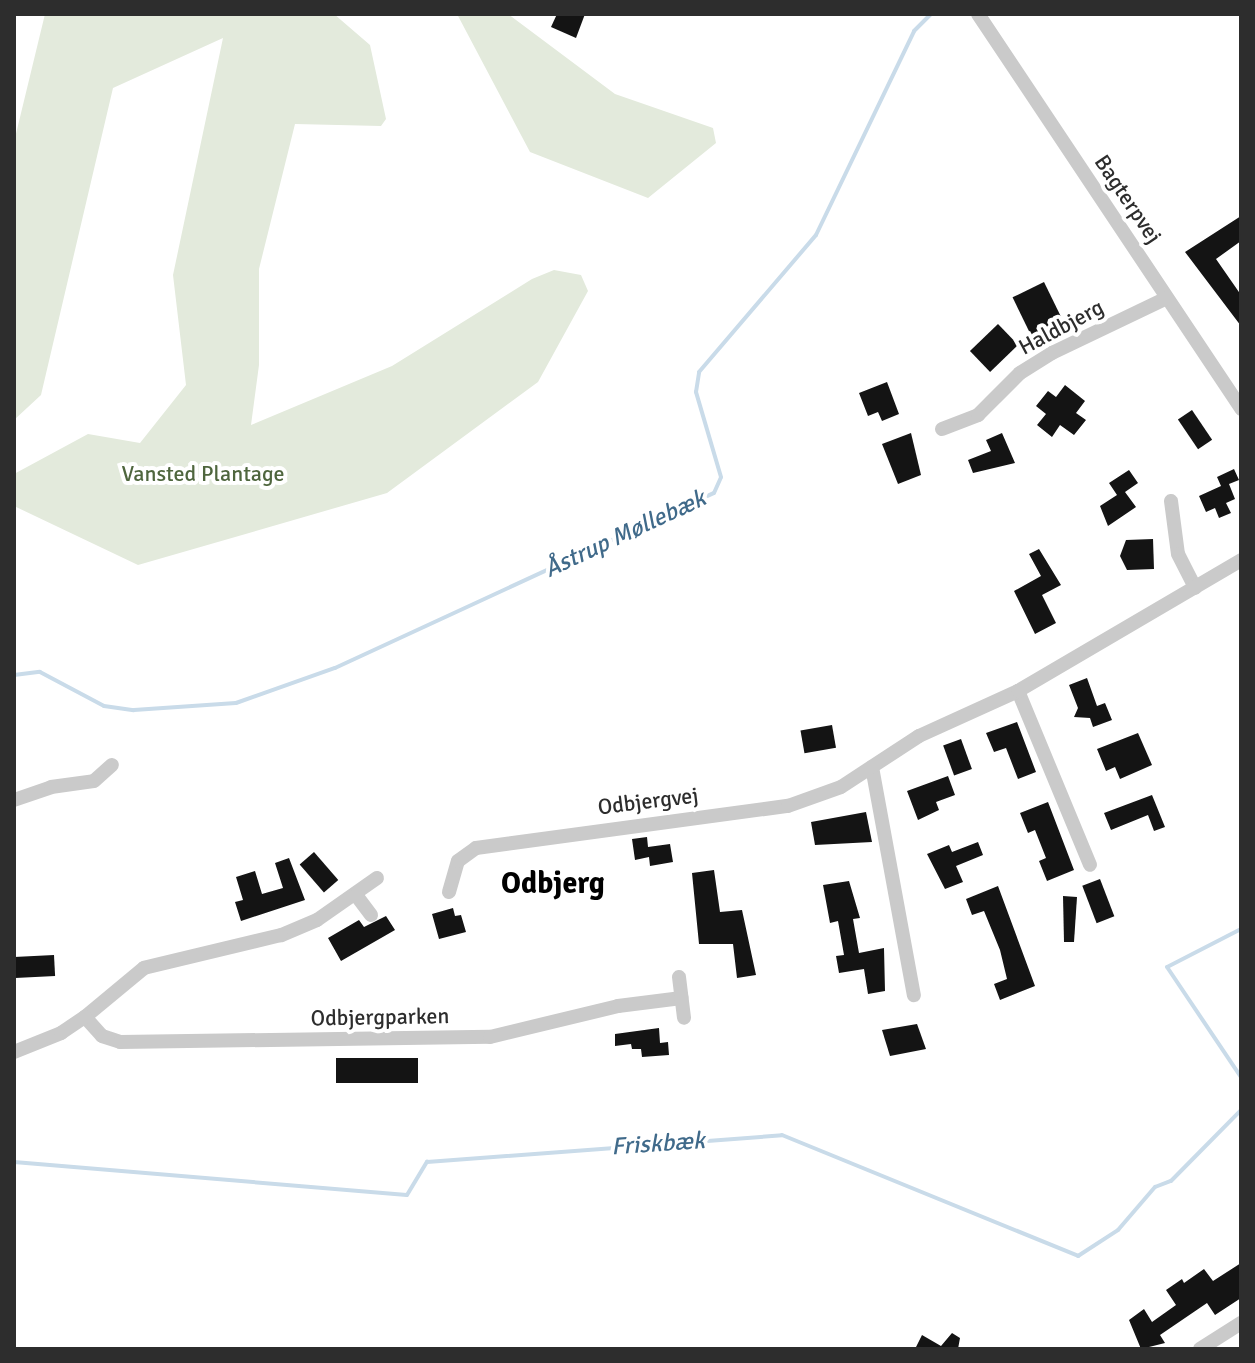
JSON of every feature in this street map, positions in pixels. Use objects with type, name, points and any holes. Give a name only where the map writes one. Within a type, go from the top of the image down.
[{"type":"street","name":"Bagterpvej","points":[[978,14],[1241,409]]},
{"type":"street","name":"Haldbjerg","points":[[942,429],[978,415],[1020,373],[1052,353],[1167,298]]},
{"type":"street","points":[[1171,501],[1178,554],[1195,588]]},
{"type":"street","name":"Odbjergvej","points":[[449,892],[458,861],[476,848],[788,806],[841,787],[919,736],[1018,691],[1241,560]]},
{"type":"street","points":[[1018,691],[1090,865]]},
{"type":"street","points":[[14,800],[51,787],[94,781],[112,765]]},
{"type":"street","points":[[872,767],[914,995]]},
{"type":"street","points":[[14,1052],[61,1033],[144,968],[281,935],[356,895],[377,878]]},
{"type":"street","points":[[356,895],[371,915]]},
{"type":"street","points":[[679,977],[684,1018]]},
{"type":"street","name":"Odbjergparken","points":[[85,1017],[102,1036],[120,1042],[490,1037],[618,1006],[681,998]]},
{"type":"street","points":[[1200,1349],[1241,1323]]},
{"type":"green space","name":"Vansted Plantage","points":[[45,14],[334,14],[370,45],[386,119],[381,126],[295,124],[259,269],[259,365],[251,425],[392,366],[532,279],[554,270],[581,275],[588,291],[538,382],[387,493],[138,565],[14,506],[14,474],[88,434],[140,443],[186,385],[173,275],[223,38],[113,88],[41,395],[14,420],[14,142]]},
{"type":"green space","points":[[457,14],[508,14],[615,94],[713,128],[716,143],[648,198],[530,152]]},
{"type":"building","points":[[557,14],[585,14],[576,38],[551,27]]},
{"type":"building","points":[[1241,216],[1241,241],[1216,259],[1241,295],[1241,326],[1185,252]]},
{"type":"building","points":[[1044,282],[1064,323],[1033,339],[1013,297]]},
{"type":"building","points":[[998,324],[1018,345],[990,372],[970,351]]},
{"type":"building","points":[[887,382],[899,414],[882,421],[878,412],[868,416],[859,393]]},
{"type":"building","points":[[1065,385],[1085,401],[1076,413],[1086,420],[1074,435],[1060,425],[1052,437],[1037,425],[1046,414],[1036,406],[1048,391],[1056,397]]},
{"type":"building","points":[[1192,410],[1212,440],[1198,449],[1178,420]]},
{"type":"building","points":[[911,433],[921,475],[898,484],[882,444]]},
{"type":"building","points":[[1002,433],[1015,463],[973,473],[968,460],[991,451],[986,440]]},
{"type":"building","points":[[1234,469],[1239,480],[1229,484],[1235,499],[1226,503],[1231,513],[1219,518],[1215,508],[1206,512],[1199,496],[1221,486],[1217,477]]},
{"type":"building","points":[[1129,470],[1138,483],[1125,492],[1136,507],[1108,526],[1100,506],[1117,495],[1109,483]]},
{"type":"building","points":[[1153,539],[1154,569],[1127,570],[1120,556],[1126,540]]},
{"type":"building","points":[[1039,549],[1061,585],[1042,595],[1056,623],[1035,634],[1014,591],[1041,576],[1029,554]]},
{"type":"building","points":[[1087,678],[1097,706],[1105,703],[1112,720],[1093,727],[1090,718],[1074,717],[1078,708],[1069,685]]},
{"type":"building","points":[[1017,722],[1036,772],[1018,779],[1006,748],[994,752],[986,733]]},
{"type":"building","points":[[832,725],[836,748],[804,753],[800,731]]},
{"type":"building","points":[[1138,733],[1152,765],[1120,779],[1115,767],[1106,771],[1097,749]]},
{"type":"building","points":[[961,739],[972,769],[954,776],[943,745]]},
{"type":"building","points":[[948,776],[955,795],[936,802],[939,810],[918,820],[907,791]]},
{"type":"building","points":[[1152,795],[1165,827],[1154,831],[1148,815],[1111,830],[1104,813]]},
{"type":"building","points":[[1048,802],[1074,870],[1047,881],[1039,861],[1046,858],[1035,830],[1028,833],[1020,813]]},
{"type":"building","points":[[866,812],[872,842],[815,845],[811,822]]},
{"type":"building","points":[[647,837],[648,847],[670,844],[673,862],[650,866],[649,857],[635,860],[632,839]]},
{"type":"building","points":[[978,842],[983,855],[956,866],[963,882],[945,889],[927,854],[949,845],[952,852]]},
{"type":"building","points":[[314,852],[338,880],[324,892],[300,864]]},
{"type":"building","points":[[289,858],[305,900],[241,921],[235,902],[243,900],[236,877],[255,871],[262,894],[283,888],[275,863]]},
{"type":"building","points":[[714,870],[720,912],[742,910],[756,975],[737,978],[733,944],[699,944],[692,873]]},
{"type":"building","points":[[1100,879],[1114,916],[1097,923],[1082,886]]},
{"type":"building","points":[[849,881],[860,918],[853,919],[859,953],[884,948],[885,991],[868,994],[864,969],[839,973],[836,956],[844,955],[838,921],[830,923],[823,885]]},
{"type":"building","points":[[998,886],[1035,986],[1000,1000],[994,984],[1007,979],[1000,950],[984,911],[972,915],[966,899]]},
{"type":"building","points":[[1063,896],[1077,897],[1074,942],[1064,942]]},
{"type":"building","points":[[453,908],[455,916],[461,915],[466,932],[439,939],[432,914]]},
{"type":"building","points":[[386,916],[395,930],[341,961],[328,938],[359,920],[364,927]]},
{"type":"building","points":[[54,955],[55,976],[15,978],[14,957]]},
{"type":"building","points":[[917,1024],[926,1049],[890,1056],[882,1030]]},
{"type":"building","points":[[659,1028],[660,1043],[668,1042],[669,1055],[642,1057],[641,1049],[632,1049],[631,1044],[615,1046],[615,1034]]},
{"type":"building","points":[[336,1058],[418,1058],[418,1083],[336,1083]]},
{"type":"building","points":[[1241,1263],[1241,1298],[1215,1315],[1207,1303],[1160,1335],[1165,1343],[1141,1349],[1129,1320],[1144,1309],[1152,1322],[1176,1305],[1166,1290],[1182,1279],[1184,1283],[1204,1269],[1213,1281]]},
{"type":"building","points":[[952,1333],[960,1338],[958,1349],[915,1349],[922,1335],[941,1346]]},
{"type":"waterway","name":"Åstrup Møllebæk","points":[[14,675],[40,672],[104,706],[134,710],[236,703],[335,668],[714,493],[721,477],[696,392],[699,372],[816,235],[914,31],[931,14]]},
{"type":"waterway","name":"Friskbæk","points":[[1241,929],[1167,967],[1241,1077]]},
{"type":"waterway","name":"Friskbæk","points":[[14,1162],[407,1195],[427,1162],[782,1135],[1078,1256],[1118,1230],[1155,1187],[1171,1181],[1241,1110]]},
{"type":"district","name":"Odbjerg","points":[[553,884]]}]
